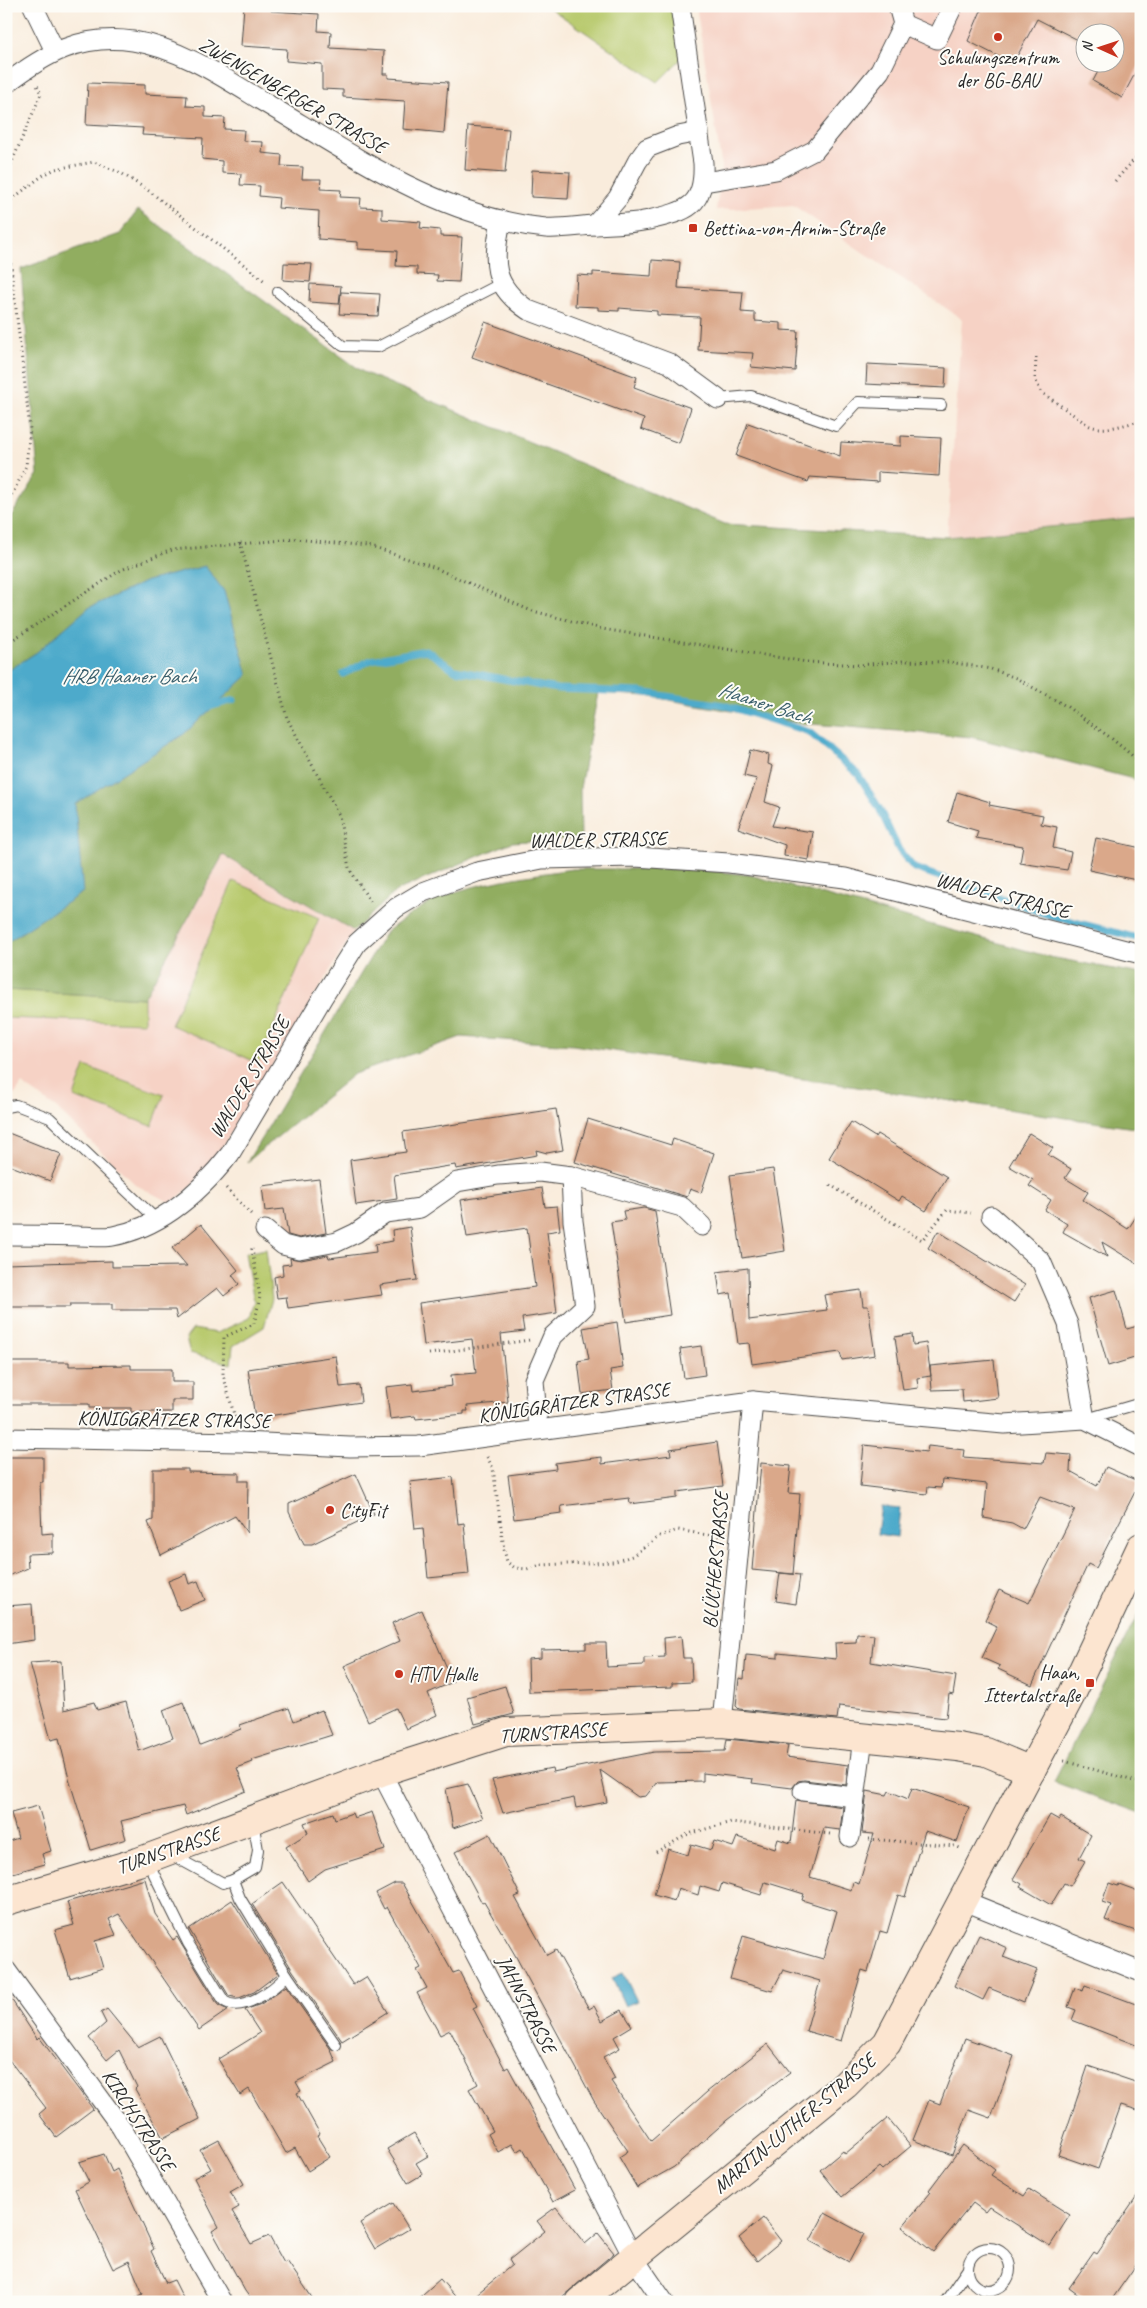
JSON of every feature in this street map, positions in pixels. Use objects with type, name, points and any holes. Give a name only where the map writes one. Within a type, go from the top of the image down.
[{"type":"main road","name":"MARTIN-LUTHER-STRASSE","points":[[579,2302],[845,2085],[886,2043],[899,2023],[983,1859],[1072,1693],[1141,1547]]},
{"type":"main road","name":"TURNSTRASSE","points":[[6,1901],[156,1855],[381,1772],[506,1732],[722,1723],[958,1747],[1036,1762]]},
{"type":"street","points":[[33,6],[55,51]]},
{"type":"street","points":[[680,6],[699,132],[704,182],[776,170],[815,150],[880,71],[901,15],[937,39],[953,6]]},
{"type":"street","name":"ZWENGENBERGER STRASSE","points":[[6,84],[30,65],[55,51],[90,41],[133,41],[174,52],[220,75],[390,177],[435,198],[502,220],[547,228],[631,224],[673,214],[695,203],[704,182]]},
{"type":"street","points":[[595,225],[618,198],[637,162],[647,148],[678,136],[699,132]]},
{"type":"street","points":[[502,220],[497,260],[500,284],[513,300],[528,310],[669,363],[718,400]]},
{"type":"street","name":"WALDER STRASSE","points":[[6,1235],[111,1236],[133,1231],[157,1220],[213,1175],[230,1154],[352,951],[382,918],[423,892],[477,872],[542,859],[635,857],[729,863],[845,878],[1141,954]]},
{"type":"street","points":[[265,1230],[283,1245],[299,1249],[328,1244],[356,1233],[385,1214],[420,1208],[457,1182],[498,1175],[540,1172],[571,1176],[682,1207],[702,1226]]},
{"type":"street","points":[[538,1429],[534,1380],[553,1336],[585,1306],[573,1221],[571,1176]]},
{"type":"street","points":[[991,1216],[1042,1261],[1068,1324],[1085,1419],[1141,1447]]},
{"type":"street","name":"KÖNIGGRÄTZER STRASSE","points":[[6,1438],[241,1442],[350,1447],[419,1446],[753,1401],[1004,1424],[1085,1419]]},
{"type":"street","name":"BLÜCHERSTRASSE","points":[[722,1723],[753,1401]]},
{"type":"street","points":[[850,1837],[863,1738]]},
{"type":"street","name":"JAHNSTRASSE","points":[[381,1772],[633,2257],[664,2302]]},
{"type":"street","points":[[804,1791],[855,1797]]},
{"type":"street","points":[[962,1900],[1141,1972]]},
{"type":"street","name":"KIRCHSTRASSE","points":[[6,1970],[121,2127],[222,2302]]},
{"type":"lane","points":[[278,292],[343,346],[378,347],[500,284]]},
{"type":"lane","points":[[718,400],[751,396],[836,426],[858,402],[941,405]]},
{"type":"lane","points":[[6,1107],[16,1105],[50,1118],[157,1220]]},
{"type":"lane","points":[[1085,1419],[1141,1403]]},
{"type":"lane","points":[[156,1855],[223,1883],[233,1880],[255,1867],[258,1850],[253,1820]]},
{"type":"lane","points":[[156,1855],[188,1943],[224,2001],[230,2005],[244,2005],[279,1983],[286,1975]]},
{"type":"lane","points":[[233,1880],[240,1898],[286,1975],[336,2046]]},
{"type":"lane","points":[[945,2302],[968,2270],[972,2256],[980,2250],[990,2248],[1003,2252],[1010,2263],[1011,2270],[1005,2284],[992,2291],[976,2286],[969,2278],[968,2270]]},
{"type":"path","points":[[6,503],[16,490],[26,466],[30,429],[7,232],[6,203],[11,164],[41,94],[30,65]]},
{"type":"path","points":[[1115,181],[1141,152]]},
{"type":"path","points":[[6,203],[42,176],[55,170],[94,162],[121,173],[149,191],[278,292]]},
{"type":"path","points":[[1036,357],[1035,379],[1042,392],[1088,424],[1097,429],[1104,429],[1141,421]]},
{"type":"path","points":[[6,644],[121,570],[172,550],[240,542],[294,539],[368,546],[433,567],[529,610],[602,629],[807,662],[859,665],[903,661],[950,662],[991,669],[1016,678],[1066,706],[1111,738],[1141,763]]},
{"type":"path","points":[[240,542],[287,718],[339,815],[349,868],[382,918]]},
{"type":"path","points":[[213,1175],[265,1230],[252,1249],[260,1297],[254,1324],[224,1337],[223,1374],[230,1400]]},
{"type":"path","points":[[830,1185],[922,1240],[947,1210],[991,1216]]},
{"type":"path","points":[[428,1354],[553,1336]]},
{"type":"path","points":[[476,1438],[493,1468],[504,1549],[507,1562],[515,1568],[527,1570],[541,1565],[613,1562],[632,1556],[660,1536],[678,1530],[740,1539]]},
{"type":"path","points":[[1036,1762],[1141,1783]]},
{"type":"path","points":[[656,1852],[688,1834],[731,1822],[850,1837],[955,1846],[983,1859]]},
{"type":"shaded area","points":[[696,6],[1141,6],[1141,518],[947,537],[962,319],[793,205],[716,210],[722,168]]},
{"type":"shaded area","points":[[223,855],[354,931],[225,1143],[193,1185],[171,1203],[136,1185],[56,1108],[22,1084],[6,1107],[6,990],[144,998]]},
{"type":"green space","points":[[547,6],[672,6],[681,59],[658,82]]},
{"type":"green space","points":[[138,210],[363,372],[725,524],[947,537],[1141,518],[1141,781],[972,737],[799,723],[647,696],[598,693],[580,788],[581,838],[512,842],[396,891],[354,931],[223,855],[144,998],[6,990],[6,524],[38,474],[21,269],[120,234]]},
{"type":"green space","points":[[572,869],[695,869],[750,875],[1050,957],[1141,974],[1141,1129],[573,1045],[461,1037],[354,1074],[247,1162],[386,932],[410,915],[446,895],[498,881]]},
{"type":"green space","points":[[233,881],[319,918],[258,1063],[171,1025]]},
{"type":"green space","points":[[6,990],[144,998],[144,1023],[6,1018]]},
{"type":"green space","points":[[85,1066],[164,1095],[152,1126],[74,1097]]},
{"type":"green space","points":[[266,1249],[272,1299],[264,1327],[233,1346],[231,1364],[190,1353],[186,1338],[193,1329],[217,1333],[249,1318],[254,1301],[245,1253]]},
{"type":"green space","points":[[1141,1608],[1141,1813],[1054,1782]]},
{"type":"water","name":"HRB Haaner Bach","points":[[205,566],[224,591],[248,675],[184,734],[75,804],[83,892],[6,943],[6,672],[37,652],[88,608],[147,581]]},
{"type":"water","points":[[881,1506],[900,1508],[897,1537],[877,1534]]},
{"type":"water","points":[[623,1973],[637,2001],[625,2006],[612,1978]]},
{"type":"building","points":[[244,6],[271,6],[271,11],[319,14],[318,31],[331,32],[330,48],[384,51],[383,74],[388,74],[388,78],[448,82],[444,133],[403,129],[405,101],[343,97],[343,90],[322,89],[322,64],[286,61],[287,49],[241,46]]},
{"type":"building","name":"Schulungszentrum der BG-BAU","points":[[983,6],[1141,6],[1141,62],[1122,98],[1093,81],[1098,72],[1124,72],[1124,22],[1074,22],[1074,38],[1037,19],[1013,64],[968,41]]},
{"type":"building","points":[[88,83],[145,85],[145,94],[187,96],[186,106],[205,107],[205,117],[225,118],[224,129],[244,130],[243,141],[263,142],[262,153],[282,155],[281,166],[303,167],[302,179],[321,179],[320,189],[341,190],[340,197],[361,198],[360,207],[382,208],[382,219],[421,222],[420,228],[440,230],[440,236],[462,237],[459,282],[437,281],[438,275],[417,274],[417,267],[396,266],[397,251],[358,249],[358,242],[318,239],[319,211],[278,208],[279,198],[259,196],[260,186],[240,185],[241,174],[222,173],[222,161],[202,159],[203,138],[142,135],[143,128],[86,125]]},
{"type":"building","points":[[468,126],[509,129],[505,173],[465,170]]},
{"type":"building","points":[[532,170],[570,172],[568,199],[531,197]]},
{"type":"building","points":[[652,260],[680,262],[678,288],[743,292],[741,312],[755,313],[755,321],[781,323],[781,330],[798,331],[795,371],[751,367],[753,353],[698,350],[700,317],[657,315],[657,311],[619,308],[619,311],[598,310],[598,307],[575,306],[577,275],[593,276],[593,272],[651,276]]},
{"type":"building","points":[[284,263],[312,264],[310,282],[283,280]]},
{"type":"building","points":[[310,284],[341,286],[339,304],[309,302]]},
{"type":"building","points":[[341,292],[380,294],[378,316],[339,314]]},
{"type":"building","points":[[485,322],[637,377],[634,387],[691,408],[679,443],[641,429],[644,419],[472,357]]},
{"type":"building","points":[[867,364],[946,368],[945,388],[866,384]]},
{"type":"building","points":[[748,423],[840,456],[841,442],[901,446],[901,436],[941,438],[939,476],[878,472],[878,482],[810,477],[808,482],[736,456]]},
{"type":"building","points":[[750,750],[769,755],[768,764],[773,766],[765,802],[779,807],[772,826],[813,832],[809,860],[784,856],[785,845],[738,828],[757,779],[744,776]]},
{"type":"building","points":[[957,792],[990,802],[989,805],[1043,815],[1041,824],[1057,827],[1053,848],[1071,852],[1067,870],[1020,863],[1023,846],[976,838],[978,831],[948,822]]},
{"type":"building","points":[[1096,838],[1141,848],[1141,881],[1089,870]]},
{"type":"building","points":[[556,1109],[563,1150],[547,1153],[536,1150],[537,1155],[456,1169],[455,1165],[394,1175],[397,1199],[356,1205],[350,1160],[406,1152],[403,1132]]},
{"type":"building","points":[[588,1119],[671,1145],[673,1139],[714,1153],[701,1193],[690,1189],[687,1197],[575,1162]]},
{"type":"building","points":[[851,1122],[875,1137],[877,1134],[947,1177],[926,1211],[902,1196],[899,1201],[829,1158]]},
{"type":"building","points":[[6,1132],[61,1154],[50,1181],[6,1164]]},
{"type":"building","points":[[1029,1133],[1053,1148],[1048,1155],[1071,1169],[1065,1178],[1088,1192],[1083,1200],[1128,1229],[1141,1209],[1141,1266],[1102,1242],[1107,1257],[1063,1232],[1067,1224],[1045,1210],[1051,1200],[1029,1186],[1033,1180],[1009,1166]]},
{"type":"building","points":[[773,1169],[785,1251],[742,1258],[730,1175]]},
{"type":"building","points":[[319,1179],[326,1233],[299,1238],[288,1235],[284,1209],[265,1211],[262,1186]]},
{"type":"building","points":[[542,1188],[545,1207],[557,1206],[560,1230],[547,1232],[557,1313],[522,1318],[524,1331],[501,1334],[508,1402],[467,1406],[468,1411],[464,1411],[464,1414],[416,1419],[415,1416],[390,1419],[386,1387],[412,1384],[413,1391],[452,1386],[451,1375],[476,1373],[472,1339],[424,1345],[419,1303],[535,1287],[527,1228],[467,1237],[461,1200]]},
{"type":"building","points":[[644,1208],[655,1211],[670,1315],[626,1322],[611,1222],[625,1220],[623,1211]]},
{"type":"building","points":[[201,1224],[238,1270],[232,1275],[239,1284],[224,1296],[217,1288],[177,1319],[175,1310],[112,1310],[112,1304],[70,1304],[70,1307],[6,1307],[6,1264],[112,1261],[112,1267],[187,1266],[172,1248]]},
{"type":"building","points":[[410,1227],[417,1280],[380,1285],[382,1295],[288,1308],[286,1297],[277,1298],[274,1277],[283,1275],[282,1265],[291,1264],[290,1258],[301,1260],[328,1255],[329,1258],[376,1252],[375,1244],[393,1241],[392,1230]]},
{"type":"building","points":[[938,1231],[1025,1285],[1014,1302],[928,1248]]},
{"type":"building","points":[[748,1268],[749,1320],[827,1310],[824,1295],[861,1290],[863,1306],[868,1306],[875,1355],[842,1360],[840,1352],[752,1364],[749,1343],[738,1344],[731,1293],[720,1295],[717,1272]]},
{"type":"building","points":[[1116,1290],[1127,1329],[1141,1325],[1141,1356],[1108,1366],[1089,1298]]},
{"type":"building","points":[[617,1322],[623,1368],[610,1370],[613,1390],[582,1394],[578,1361],[589,1359],[583,1328]]},
{"type":"building","points":[[912,1334],[913,1345],[926,1343],[931,1376],[917,1378],[918,1388],[903,1390],[895,1337]]},
{"type":"building","points":[[701,1346],[705,1375],[684,1378],[680,1349]]},
{"type":"building","points":[[336,1356],[340,1387],[359,1385],[361,1402],[255,1418],[248,1369]]},
{"type":"building","points":[[994,1360],[998,1398],[963,1402],[962,1389],[932,1390],[930,1366]]},
{"type":"building","points":[[6,1362],[69,1362],[69,1366],[131,1365],[131,1369],[172,1369],[172,1382],[193,1382],[193,1400],[172,1400],[172,1412],[131,1412],[131,1408],[89,1408],[89,1404],[6,1404]]},
{"type":"building","points":[[717,1442],[723,1486],[677,1492],[677,1498],[630,1504],[629,1498],[561,1506],[562,1513],[514,1519],[508,1475],[556,1469],[555,1463],[602,1457],[602,1464],[671,1455],[670,1449]]},
{"type":"building","points":[[864,1445],[927,1452],[928,1446],[964,1450],[963,1457],[1044,1463],[1046,1453],[1071,1455],[1070,1471],[1097,1486],[1106,1467],[1140,1482],[1096,1568],[1088,1564],[1032,1685],[998,1669],[1000,1666],[982,1658],[997,1626],[985,1620],[999,1590],[1029,1603],[1075,1510],[1040,1497],[1023,1529],[1012,1523],[984,1518],[987,1484],[942,1479],[941,1488],[928,1487],[927,1494],[860,1486]]},
{"type":"building","points":[[6,1457],[43,1457],[43,1482],[40,1482],[42,1534],[53,1533],[53,1553],[27,1554],[28,1568],[6,1577]]},
{"type":"building","points":[[761,1463],[791,1466],[788,1493],[800,1494],[793,1574],[752,1570]]},
{"type":"building","points":[[153,1469],[188,1469],[188,1472],[239,1473],[239,1481],[248,1481],[247,1533],[235,1516],[161,1555],[148,1522],[153,1520]]},
{"type":"building","name":"CityFit","points":[[356,1474],[374,1514],[312,1544],[304,1544],[289,1512],[289,1504]]},
{"type":"building","points":[[453,1477],[458,1524],[464,1523],[469,1574],[428,1578],[423,1528],[415,1529],[410,1482]]},
{"type":"building","points":[[780,1573],[800,1575],[796,1604],[776,1601]]},
{"type":"building","points":[[186,1574],[189,1584],[198,1581],[205,1600],[179,1610],[168,1581]]},
{"type":"building","points":[[32,1604],[34,1640],[6,1644],[6,1606]]},
{"type":"building","name":"HTV Halle","points":[[422,1610],[453,1682],[428,1693],[437,1715],[406,1729],[396,1708],[368,1721],[344,1666],[400,1641],[392,1623]]},
{"type":"building","points":[[857,1634],[874,1635],[871,1662],[956,1676],[953,1695],[949,1694],[946,1718],[839,1706],[837,1719],[739,1709],[736,1706],[739,1678],[744,1679],[746,1655],[778,1658],[778,1653],[836,1659],[835,1643],[856,1642]]},
{"type":"building","points":[[681,1636],[683,1658],[691,1658],[692,1682],[672,1683],[672,1687],[529,1692],[528,1659],[541,1658],[541,1650],[586,1649],[586,1643],[606,1643],[607,1667],[644,1665],[644,1658],[665,1657],[664,1638]]},
{"type":"building","points":[[61,1661],[64,1710],[94,1702],[97,1710],[126,1702],[139,1751],[173,1738],[163,1710],[183,1702],[200,1745],[241,1729],[240,1725],[289,1708],[294,1721],[322,1710],[332,1735],[252,1760],[253,1762],[237,1768],[246,1791],[186,1815],[183,1806],[121,1821],[126,1839],[91,1850],[69,1779],[59,1738],[51,1740],[30,1663]]},
{"type":"building","points":[[505,1686],[514,1714],[475,1724],[467,1697]]},
{"type":"building","points":[[727,1739],[788,1745],[786,1757],[848,1765],[846,1785],[804,1780],[798,1781],[792,1788],[752,1783],[753,1779],[703,1773],[703,1781],[657,1782],[646,1796],[638,1797],[600,1770],[607,1802],[576,1808],[574,1798],[503,1813],[492,1780],[552,1768],[553,1772],[654,1752],[725,1751]]},
{"type":"building","points":[[468,1784],[483,1818],[453,1828],[446,1789]]},
{"type":"building","points":[[912,1788],[969,1807],[957,1842],[925,1831],[905,1897],[898,1895],[887,1933],[880,1931],[868,1972],[862,1970],[841,2041],[806,2031],[820,1981],[783,1970],[772,1991],[730,1979],[743,1936],[823,1959],[837,1911],[802,1900],[804,1894],[765,1882],[761,1895],[722,1883],[719,1892],[700,1886],[698,1895],[678,1888],[674,1901],[654,1895],[668,1849],[688,1855],[691,1844],[711,1850],[714,1841],[733,1847],[737,1837],[775,1849],[778,1839],[791,1843],[796,1800],[843,1807],[840,1830],[824,1828],[810,1877],[851,1890],[853,1882],[859,1884],[874,1834],[862,1833],[867,1791],[887,1795],[889,1791],[908,1799]]},
{"type":"building","points":[[38,1806],[51,1851],[42,1854],[45,1864],[6,1875],[6,1842],[18,1838],[11,1813]]},
{"type":"building","points":[[372,1812],[385,1850],[325,1869],[308,1881],[286,1847],[308,1833],[304,1823],[333,1813],[335,1819],[352,1813],[354,1818]]},
{"type":"building","points":[[1050,1815],[1059,1820],[1061,1817],[1091,1835],[1079,1858],[1085,1861],[1070,1886],[1064,1883],[1051,1905],[1020,1887],[1022,1884],[1013,1879]]},
{"type":"building","points":[[490,1834],[520,1895],[515,1897],[547,1955],[556,1950],[589,2009],[594,2006],[602,2021],[622,2010],[632,2026],[614,2037],[620,2048],[603,2057],[615,2079],[611,2081],[651,2141],[707,2092],[768,2044],[790,2072],[727,2120],[674,2167],[637,2188],[619,2157],[628,2151],[594,2101],[515,1955],[484,1902],[482,1903],[455,1852]]},
{"type":"building","points":[[145,1879],[155,1914],[173,1940],[177,1937],[218,2005],[228,2010],[199,2030],[119,1914],[109,1919],[116,1935],[95,1941],[103,1968],[70,1978],[55,1930],[74,1925],[67,1902]]},
{"type":"building","points":[[283,1882],[353,1985],[366,1977],[388,2012],[342,2041],[293,1971],[252,1904]]},
{"type":"building","points":[[395,1883],[402,1883],[453,1973],[459,1971],[477,2006],[473,2008],[505,2069],[508,2067],[575,2190],[553,2202],[523,2148],[517,2152],[512,2144],[498,2152],[488,2134],[493,2131],[469,2089],[478,2084],[450,2030],[440,2035],[417,1993],[427,1988],[417,1970],[421,1968],[387,1907],[384,1909],[376,1893]]},
{"type":"building","points":[[1109,1883],[1118,1886],[1119,1884],[1141,1892],[1141,1933],[1105,1920],[1111,1905],[1102,1902]]},
{"type":"building","points":[[232,1900],[278,1974],[254,1992],[239,1998],[229,1996],[189,1929]]},
{"type":"building","points":[[979,1935],[1007,1948],[1003,1957],[1037,1970],[1024,2002],[989,1988],[983,2000],[954,1986]]},
{"type":"building","points":[[1085,1985],[1141,2006],[1141,2047],[1072,2020],[1076,2010],[1068,2007],[1075,1988],[1083,1991]]},
{"type":"building","points":[[286,1986],[330,2048],[336,2062],[296,2082],[301,2091],[297,2093],[320,2134],[317,2136],[330,2157],[308,2171],[295,2148],[286,2153],[249,2089],[240,2095],[218,2059],[260,2033],[245,2010],[261,2004]]},
{"type":"building","points":[[6,1991],[37,2039],[39,2037],[93,2109],[56,2137],[39,2114],[46,2108],[6,2056]]},
{"type":"building","points":[[107,2009],[138,2047],[160,2036],[200,2119],[163,2138],[135,2089],[137,2087],[119,2050],[107,2060],[89,2038],[106,2023],[101,2013]]},
{"type":"building","points":[[965,2038],[1014,2056],[991,2118],[969,2110],[952,2155],[913,2140],[929,2100],[940,2104]]},
{"type":"building","points":[[1088,2066],[1141,2084],[1141,2111],[1121,2105],[1098,2169],[1058,2155]]},
{"type":"building","points":[[888,2118],[911,2146],[882,2170],[879,2167],[842,2197],[820,2170],[843,2151],[845,2154]]},
{"type":"building","points":[[414,2133],[428,2156],[416,2163],[423,2174],[408,2183],[387,2149]]},
{"type":"building","points":[[219,2140],[244,2184],[230,2192],[239,2207],[232,2211],[251,2244],[269,2236],[284,2263],[287,2261],[315,2302],[253,2302],[245,2291],[212,2231],[219,2227],[194,2178],[211,2169],[200,2150]]},
{"type":"building","points":[[963,2145],[995,2170],[991,2175],[1024,2196],[1029,2189],[1070,2215],[1050,2246],[989,2207],[985,2212],[973,2203],[933,2252],[902,2227],[931,2192],[929,2190]]},
{"type":"building","points":[[104,2154],[112,2172],[117,2169],[154,2249],[151,2251],[166,2283],[174,2280],[185,2302],[127,2302],[143,2294],[129,2261],[113,2269],[75,2189],[89,2182],[79,2162]]},
{"type":"building","points":[[1141,2190],[1141,2258],[1110,2302],[1088,2302],[1069,2288],[1094,2252],[1097,2254]]},
{"type":"building","points":[[393,2203],[409,2229],[375,2249],[360,2223]]},
{"type":"building","points":[[556,2207],[585,2244],[598,2233],[614,2253],[556,2302],[467,2302],[512,2265],[509,2260],[545,2231],[537,2221]]},
{"type":"building","points":[[825,2213],[864,2234],[849,2262],[810,2241]]},
{"type":"building","points":[[763,2218],[781,2241],[757,2261],[739,2238]]},
{"type":"building","points":[[440,2279],[460,2302],[414,2302]]},
{"type":"waterway","name":"Haaner Bach","points":[[343,674],[371,660],[426,650],[455,670],[557,689],[640,692],[724,705],[809,732],[858,774],[879,808],[899,850],[914,868],[1051,916],[1141,939]]},
{"type":"waterway","name":"Haaner Bach","points":[[206,708],[234,700]]},
{"type":"place","name":"Schulungszentrum der BG-BAU","points":[[998,37]]},
{"type":"place","name":"Bettina-von-Arnim-Straße","points":[[693,228]]},
{"type":"place","name":"CityFit","points":[[330,1510]]},
{"type":"place","name":"HTV Halle","points":[[399,1674]]},
{"type":"place","name":"Haan, Ittertalstraße","points":[[1090,1683]]}]
